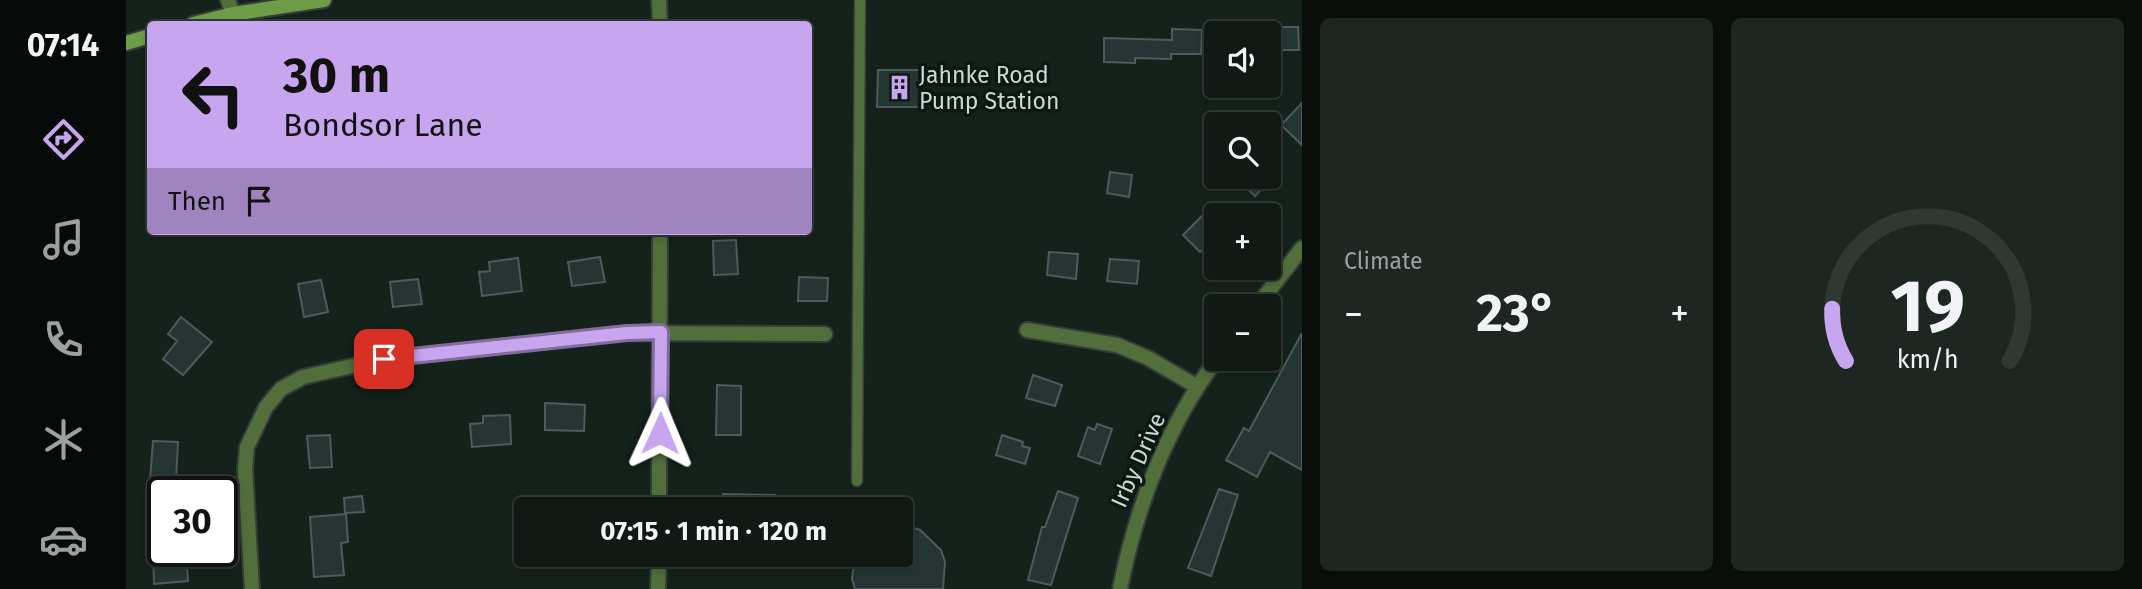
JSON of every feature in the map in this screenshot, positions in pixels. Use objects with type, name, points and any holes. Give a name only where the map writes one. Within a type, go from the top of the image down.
[{"type":"main road","points":[[200,21],[231,7],[324,0]]},
{"type":"main road","points":[[126,43],[147,37]]},
{"type":"street","points":[[660,0],[660,21]]},
{"type":"street","points":[[659,497],[660,235]]},
{"type":"street","points":[[1266,294],[1302,248]]},
{"type":"street","points":[[1027,330],[1117,345],[1148,358],[1196,386]]},
{"type":"street","points":[[252,589],[246,458],[254,427],[266,407],[281,389],[303,377],[384,359],[627,333],[825,334]]},
{"type":"street","name":"Irby Drive","points":[[1120,589],[1134,526],[1148,489],[1196,386],[1208,371]]},
{"type":"street","points":[[658,589],[659,567]]},
{"type":"lane","points":[[858,481],[860,0]]},
{"type":"building","points":[[1281,27],[1298,27],[1299,50],[1281,50]]},
{"type":"building","points":[[1172,29],[1202,30],[1201,54],[1171,54],[1171,59],[1135,58],[1135,63],[1104,62],[1104,38],[1172,40]]},
{"type":"building","name":"Jahnke Road Pump Station","points":[[878,70],[921,70],[920,107],[877,107]]},
{"type":"building","points":[[1302,103],[1302,145],[1281,125]]},
{"type":"building","points":[[1110,172],[1132,175],[1129,197],[1107,193]]},
{"type":"building","points":[[1248,189],[1262,189],[1255,196]]},
{"type":"building","points":[[1204,214],[1204,249],[1200,252],[1183,235]]},
{"type":"building","points":[[736,240],[738,274],[714,275],[713,241]]},
{"type":"building","points":[[1049,252],[1078,254],[1076,279],[1047,275]]},
{"type":"building","points":[[600,257],[605,282],[572,286],[568,262]]},
{"type":"building","points":[[518,258],[522,291],[482,296],[479,272],[490,271],[489,262]]},
{"type":"building","points":[[1110,259],[1139,261],[1137,284],[1107,281]]},
{"type":"building","points":[[799,277],[828,278],[827,301],[798,301]]},
{"type":"building","points":[[418,279],[422,304],[393,307],[390,282]]},
{"type":"building","points":[[321,280],[328,312],[304,317],[298,284]]},
{"type":"building","points":[[181,317],[212,342],[183,375],[163,359],[177,341],[168,334]]},
{"type":"building","points":[[1302,333],[1302,470],[1270,452],[1257,477],[1226,460],[1244,428],[1249,431]]},
{"type":"building","points":[[1033,375],[1062,385],[1055,406],[1026,398]]},
{"type":"building","points":[[717,385],[741,386],[741,435],[716,435]]},
{"type":"building","points":[[545,403],[585,405],[584,431],[545,430]]},
{"type":"building","points":[[510,415],[511,444],[472,447],[470,424],[483,423],[483,416]]},
{"type":"building","points":[[1097,424],[1112,429],[1100,464],[1078,456],[1088,427],[1095,430]]},
{"type":"building","points":[[330,435],[332,467],[310,468],[307,436]]},
{"type":"building","points":[[1002,435],[1023,442],[1022,446],[1030,448],[1025,464],[996,455]]},
{"type":"building","points":[[153,441],[178,442],[176,476],[150,476]]},
{"type":"building","points":[[1219,489],[1238,495],[1211,576],[1188,568]]},
{"type":"building","points":[[1058,491],[1078,498],[1051,585],[1028,580],[1042,527],[1045,527]]},
{"type":"building","points":[[723,494],[775,495],[775,497],[723,497]]},
{"type":"building","points":[[362,496],[364,512],[345,513],[344,498]]},
{"type":"building","points":[[346,514],[348,542],[341,543],[344,575],[314,577],[310,517]]},
{"type":"building","points":[[913,528],[920,530],[941,550],[945,562],[943,589],[855,589],[852,579],[854,567],[913,567]]},
{"type":"building","points":[[153,567],[187,567],[188,581],[154,584]]},
{"type":"place","name":"Jahnke Road Pump Station","points":[[899,88]]},
{"type":"route","points":[[384,359],[627,333],[661,332],[660,433]]}]
